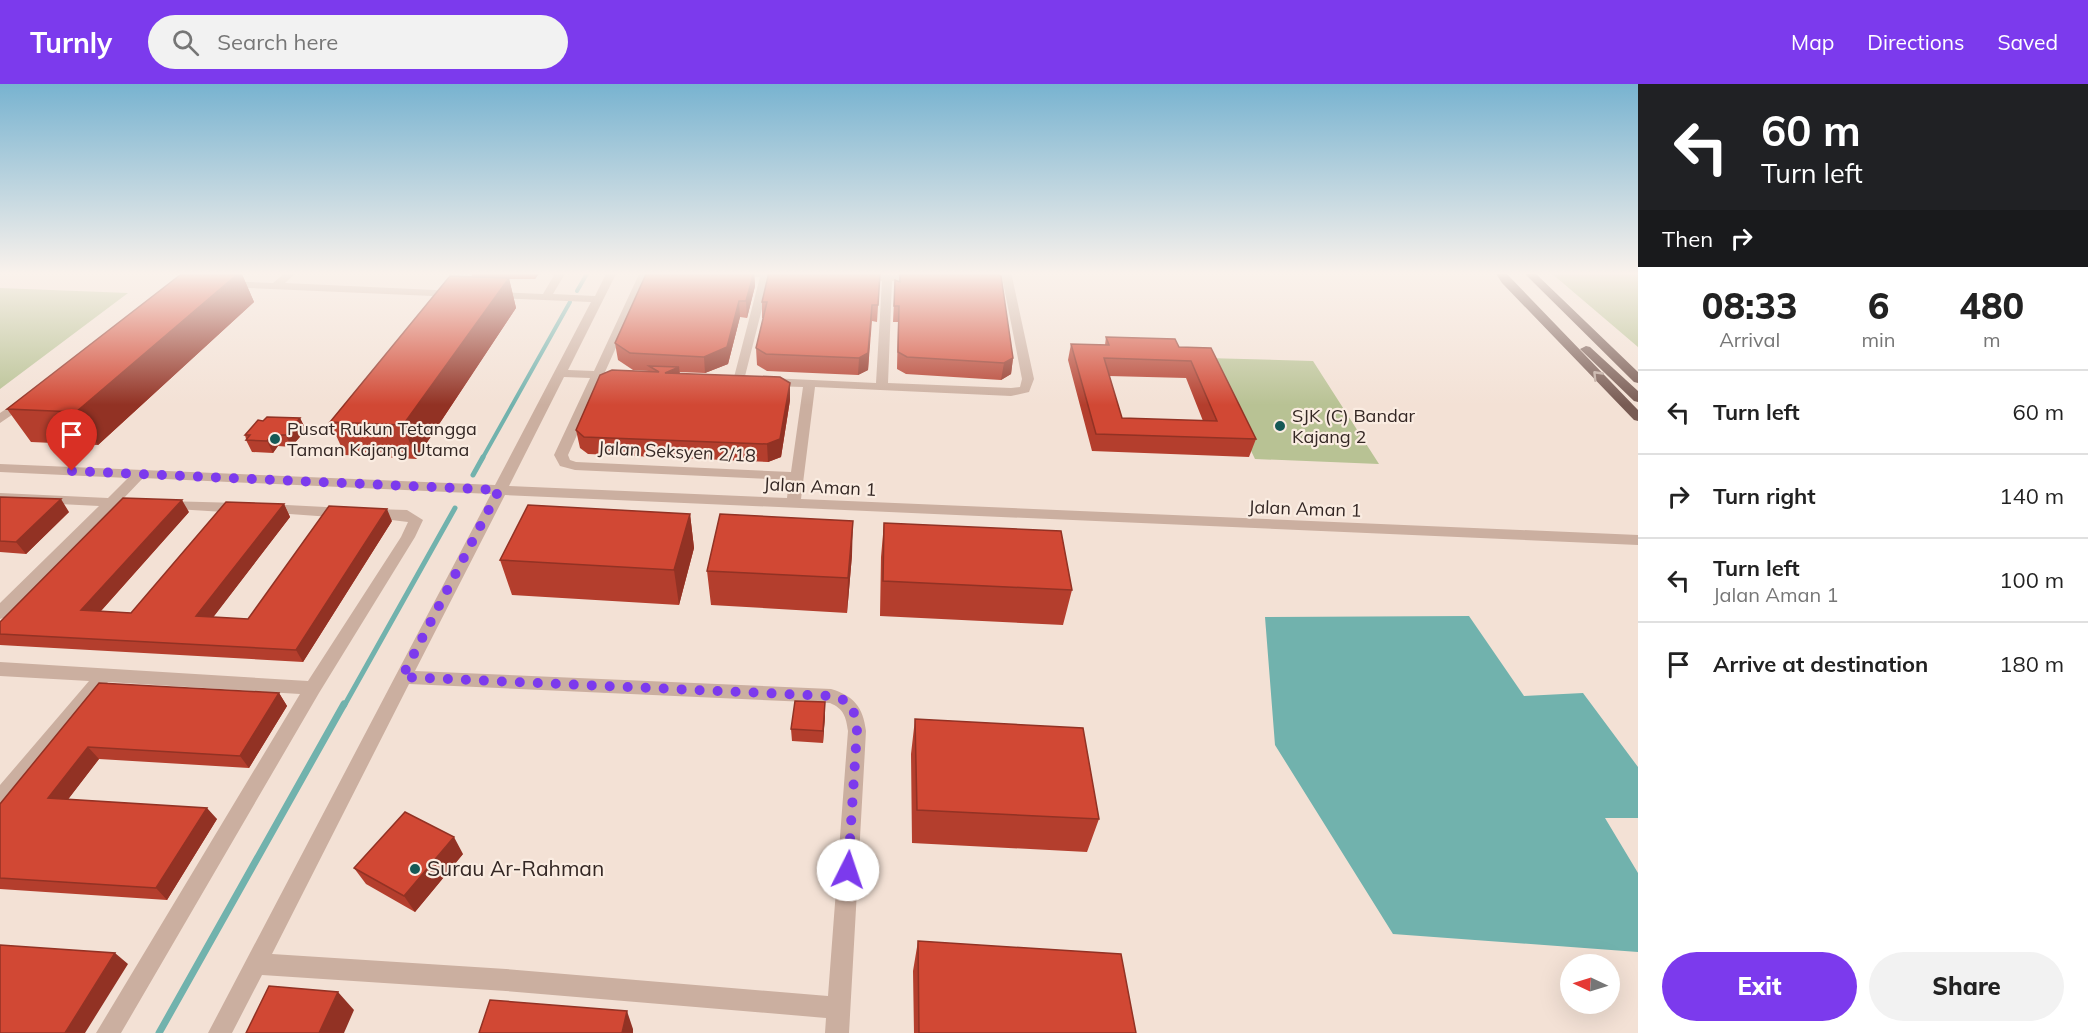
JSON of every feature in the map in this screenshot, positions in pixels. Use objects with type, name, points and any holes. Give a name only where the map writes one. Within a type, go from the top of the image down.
[{"type":"main road","points":[[1542,316],[1638,417]]},
{"type":"main road","points":[[1552,316],[1638,398]]},
{"type":"main road","points":[[1574,316],[1638,379]]},
{"type":"main road","points":[[1578,316],[1638,370]]},
{"type":"street","points":[[220,1033],[589,316]]},
{"type":"street","points":[[598,375],[625,316]]},
{"type":"street","points":[[758,316],[745,381],[1011,393],[1025,389],[1028,379],[1013,316]]},
{"type":"street","points":[[882,387],[885,316]]},
{"type":"street","points":[[561,374],[633,376]]},
{"type":"street","name":"Jalan Seksyen 2/18","points":[[598,375],[561,455],[565,464],[797,476]]},
{"type":"street","points":[[793,504],[809,384]]},
{"type":"street","points":[[0,419],[37,390]]},
{"type":"street","name":"Jalan Aman 1","points":[[0,468],[1638,540]]},
{"type":"street","points":[[0,613],[140,474]]},
{"type":"street","points":[[0,498],[407,515],[416,520],[408,537],[313,688],[108,1033]]},
{"type":"street","points":[[0,669],[313,688]]},
{"type":"street","points":[[0,799],[103,676]]},
{"type":"street","points":[[402,677],[831,696],[842,699],[853,708],[857,731],[837,1033]]},
{"type":"street","points":[[256,964],[506,980],[838,1008]]},
{"type":"green space","points":[[0,316],[97,316],[0,389]]},
{"type":"green space","points":[[1602,316],[1638,316],[1638,347]]},
{"type":"green space","points":[[1206,358],[1313,361],[1379,464],[1255,459]]},
{"type":"water","points":[[1469,616],[1524,696],[1583,693],[1638,767],[1638,818],[1605,818],[1638,873],[1638,952],[1393,934],[1275,745],[1265,617]]},
{"type":"building","points":[[127,316],[188,316],[76,412],[7,409]]},
{"type":"building","points":[[417,316],[481,316],[403,425],[330,422]]},
{"type":"building","points":[[627,316],[735,316],[727,347],[704,357],[630,353],[615,343]]},
{"type":"building","points":[[764,316],[871,316],[868,353],[859,358],[766,354],[756,348]]},
{"type":"building","points":[[899,316],[1007,316],[1013,358],[1004,363],[907,357],[898,352]]},
{"type":"building","points":[[1106,337],[1175,339],[1179,347],[1211,348],[1256,439],[1096,434],[1071,344],[1109,345]],"holes":[[[1104,358],[1191,361],[1217,421],[1122,418]]]},
{"type":"building","points":[[649,366],[679,367],[665,373],[780,377],[790,383],[780,439],[767,444],[584,437],[576,430],[600,375],[612,370],[659,372]]},
{"type":"building","points":[[267,417],[300,418],[286,435],[272,435],[267,441],[246,440],[250,435],[245,435],[258,420],[263,421]]},
{"type":"building","points":[[0,497],[61,499],[16,542],[0,541]]},
{"type":"building","points":[[123,498],[182,500],[81,610],[131,613],[226,502],[284,504],[196,616],[248,619],[329,506],[387,509],[296,650],[0,634],[0,622]]},
{"type":"building","points":[[528,505],[690,514],[674,570],[500,560]]},
{"type":"building","points":[[720,514],[853,521],[848,578],[707,571]]},
{"type":"building","points":[[884,523],[1061,531],[1072,590],[883,581]]},
{"type":"building","points":[[99,683],[279,693],[240,756],[88,747],[48,798],[207,808],[156,888],[0,878],[0,804]]},
{"type":"building","points":[[795,701],[825,702],[823,731],[791,729]]},
{"type":"building","points":[[915,719],[1083,728],[1099,819],[917,810]]},
{"type":"building","points":[[405,812],[454,837],[404,896],[354,868]]},
{"type":"building","points":[[918,941],[1121,954],[1136,1033],[919,1033]]},
{"type":"building","points":[[0,945],[115,953],[65,1033],[0,1033]]},
{"type":"building","points":[[269,986],[338,992],[319,1033],[246,1033]]},
{"type":"building","points":[[490,1000],[627,1011],[622,1033],[479,1033]]},
{"type":"waterway","points":[[482,459],[562,316]]},
{"type":"waterway","points":[[473,475],[483,457]]},
{"type":"waterway","points":[[344,706],[455,508]]},
{"type":"waterway","points":[[159,1033],[344,704]]},
{"type":"place","name":"SJK (C) Bandar Kajang 2","points":[[1280,426]]},
{"type":"place","name":"Pusat Rukun Tetangga Taman Kajang Utama","points":[[275,439]]},
{"type":"place","name":"Surau Ar-Rahman","points":[[415,869]]},
{"type":"route","points":[[72,471],[499,490],[402,677],[831,696],[842,699],[855,712],[857,731],[848,870]]}]
